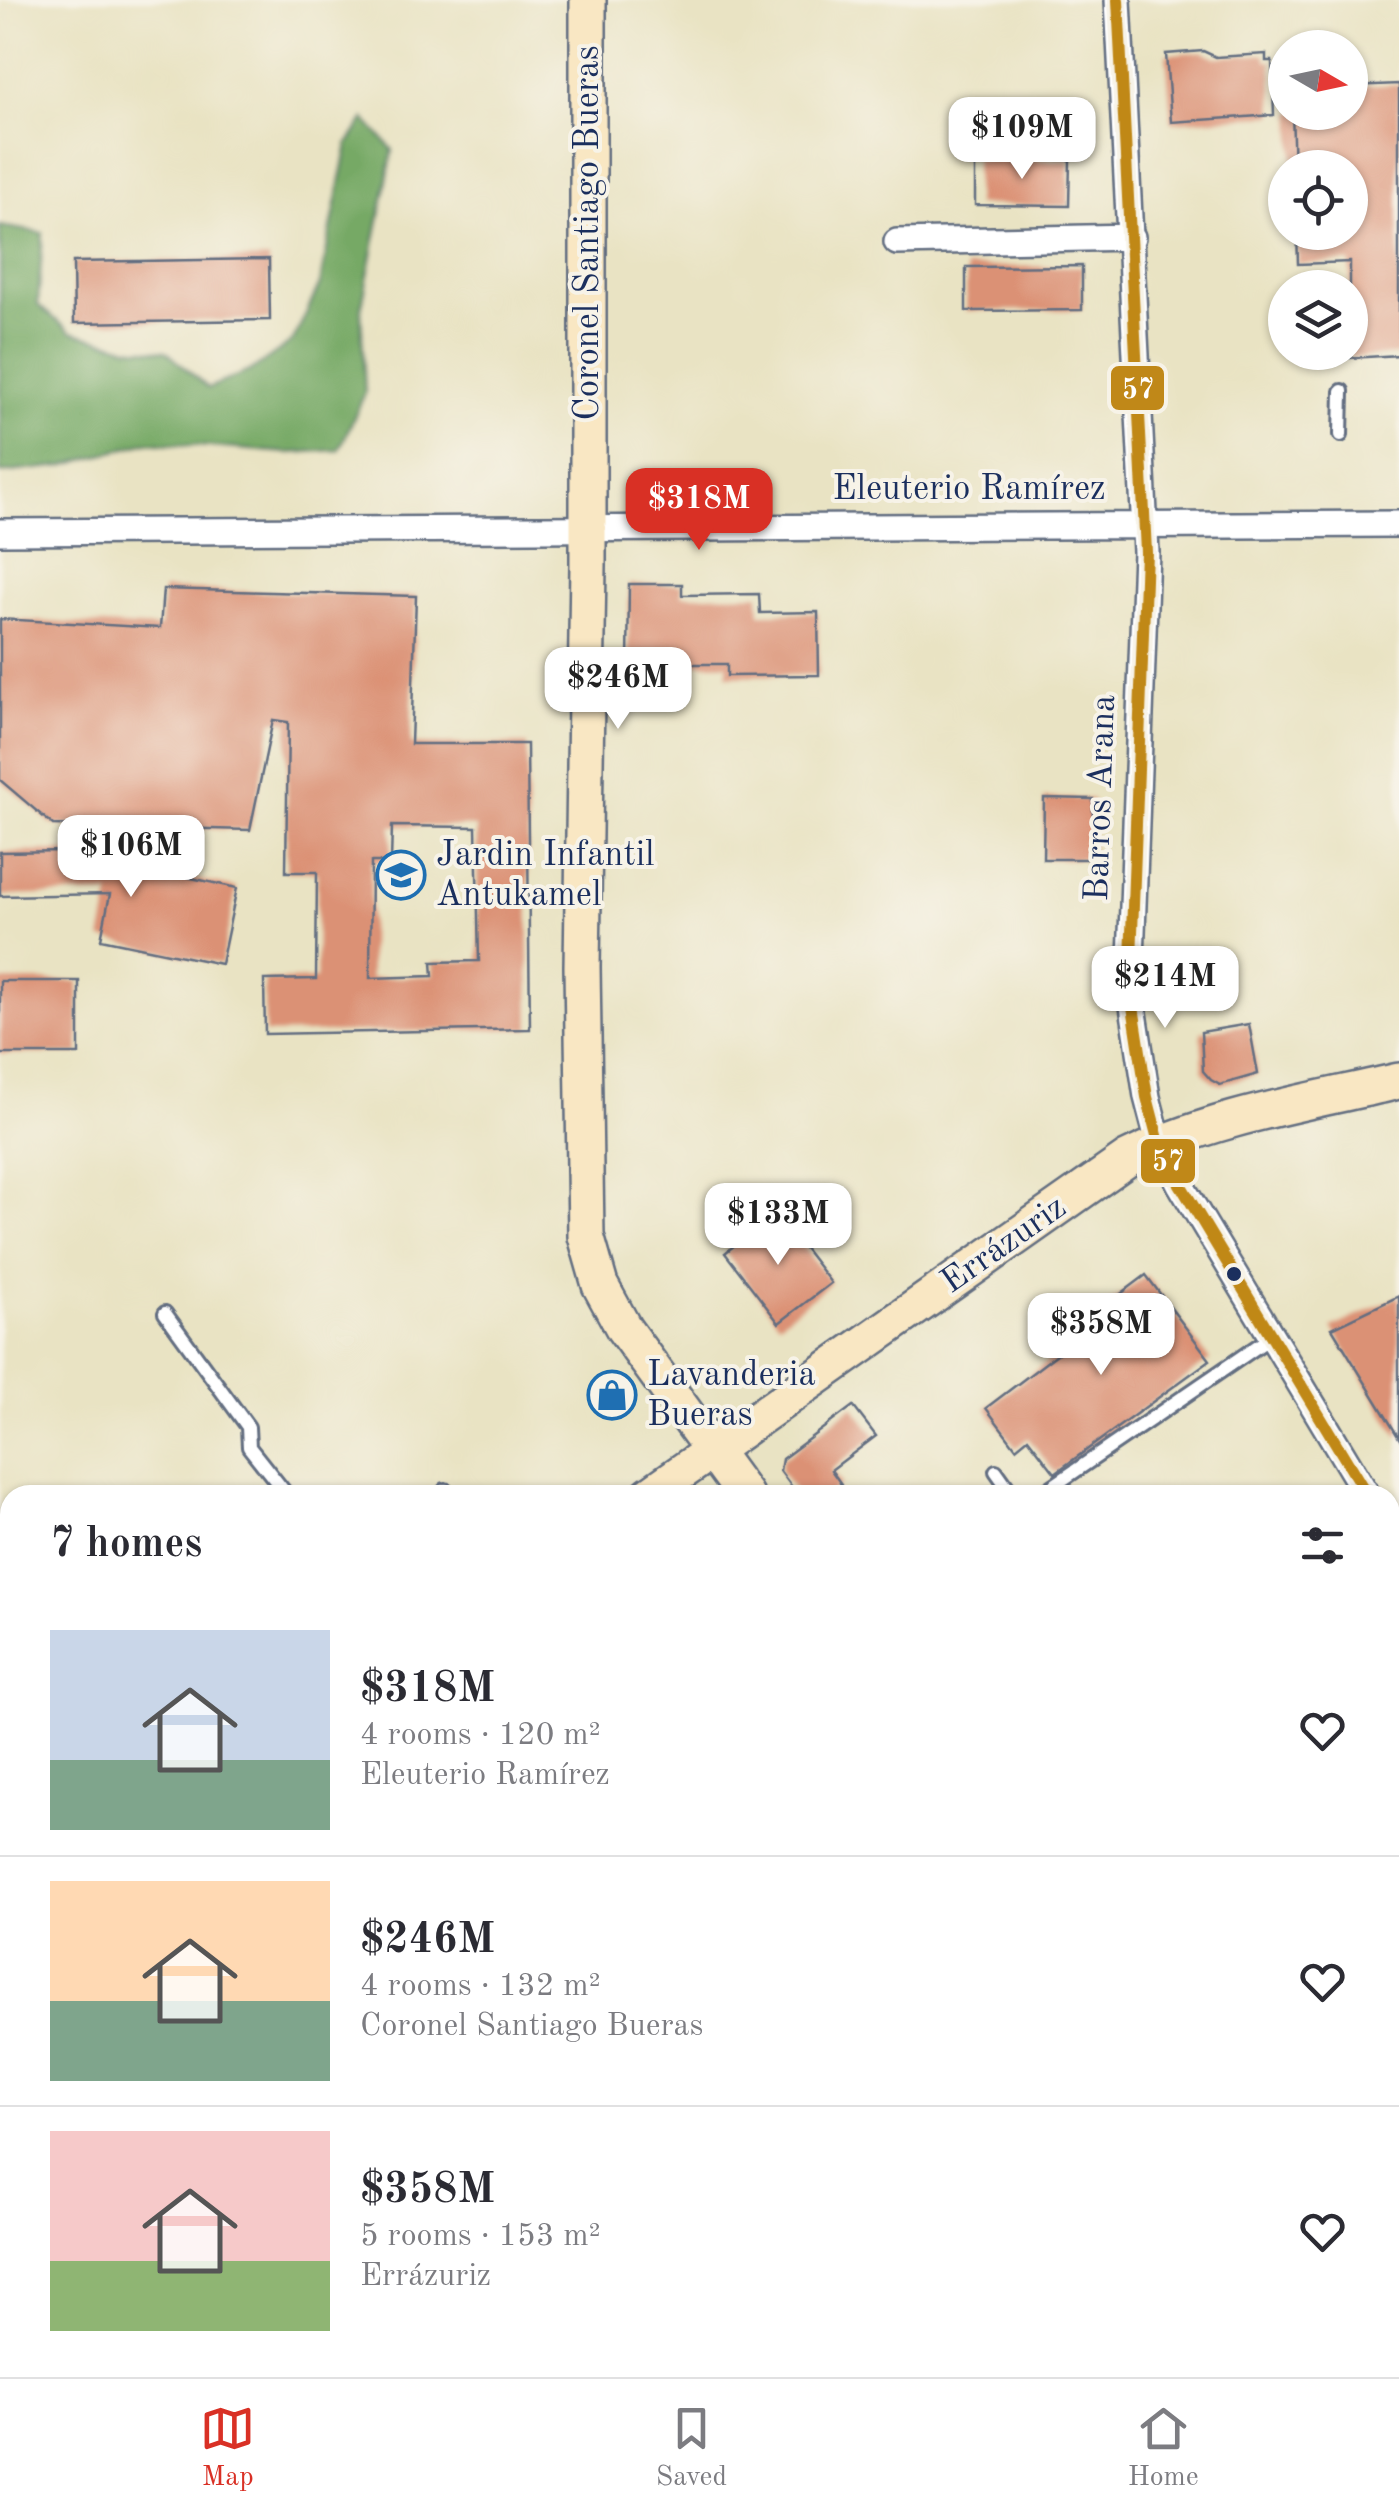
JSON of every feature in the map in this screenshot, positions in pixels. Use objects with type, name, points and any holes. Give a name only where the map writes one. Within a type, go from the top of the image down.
[{"type":"main road","name":"Coronel Santiago Bueras","points":[[588,0],[588,528],[582,967],[586,1236],[600,1284],[624,1330],[738,1485]]},
{"type":"main road","name":"Errázuriz","points":[[663,1485],[1127,1158],[1159,1142],[1399,1080]]},
{"type":"street","name":"Barros Arana","points":[[1118,0],[1146,524],[1130,987],[1147,1097],[1159,1142],[1361,1485]]},
{"type":"street","points":[[897,242],[1132,236]]},
{"type":"street","name":"Eleuterio Ramírez","points":[[0,532],[1399,524]]},
{"type":"lane","points":[[1342,391],[1342,435]]},
{"type":"lane","points":[[165,1313],[248,1427],[249,1447],[279,1485]]},
{"type":"lane","points":[[1055,1485],[1271,1337]]},
{"type":"lane","points":[[996,1471],[1005,1485]]},
{"type":"green space","points":[[365,119],[393,150],[361,310],[365,393],[339,450],[288,453],[147,442],[63,466],[0,473],[0,226],[43,233],[38,305],[71,332],[127,347],[166,351],[208,388],[254,369],[293,341],[320,284],[348,144]]},
{"type":"building","points":[[1166,54],[1266,54],[1268,115],[1171,122]]},
{"type":"building","points":[[1399,84],[1399,355],[1368,357],[1368,270],[1350,270],[1350,262],[1298,264],[1298,250],[1368,250],[1368,150],[1293,150],[1293,130],[1368,130],[1368,85]]},
{"type":"building","points":[[975,159],[1070,160],[1069,206],[975,205]]},
{"type":"building","points":[[269,259],[270,320],[74,323],[73,262]]},
{"type":"building","points":[[1082,266],[1082,310],[966,311],[966,267]]},
{"type":"building","points":[[629,584],[682,584],[682,595],[759,594],[760,613],[818,612],[819,675],[727,676],[727,664],[628,664]]},
{"type":"building","points":[[163,589],[416,596],[411,744],[527,744],[530,1029],[265,1034],[264,980],[316,979],[317,872],[286,872],[288,722],[273,720],[250,830],[53,825],[0,780],[0,619],[160,628]],"holes":[[[392,826],[476,827],[479,961],[432,962],[433,976],[370,978],[371,862],[391,862]]]},
{"type":"building","points":[[1044,798],[1093,799],[1092,859],[1043,859]]},
{"type":"building","points":[[67,851],[237,888],[221,964],[101,939],[110,894],[0,896],[0,852]]},
{"type":"building","points":[[0,981],[79,981],[79,1054],[0,1054]]},
{"type":"building","points":[[1249,1024],[1258,1074],[1220,1085],[1211,1080],[1203,1071],[1201,1032]]},
{"type":"building","points":[[776,1212],[831,1283],[779,1323],[725,1253]]},
{"type":"building","points":[[1146,1275],[1210,1360],[1055,1473],[1028,1438],[1016,1448],[986,1408],[1111,1313],[1106,1305]]},
{"type":"building","points":[[1399,1296],[1399,1438],[1332,1328]]},
{"type":"building","points":[[853,1406],[876,1436],[831,1470],[840,1485],[790,1485],[780,1471],[782,1459]]},
{"type":"transit line","name":"57","points":[[1118,0],[1146,552],[1130,987],[1147,1097],[1159,1143],[1180,1184],[1361,1485]]},
{"type":"place","name":"Jardin Infantil Antukamel","points":[[401,875]]},
{"type":"place","name":"Lavanderia Bueras","points":[[612,1395]]}]
